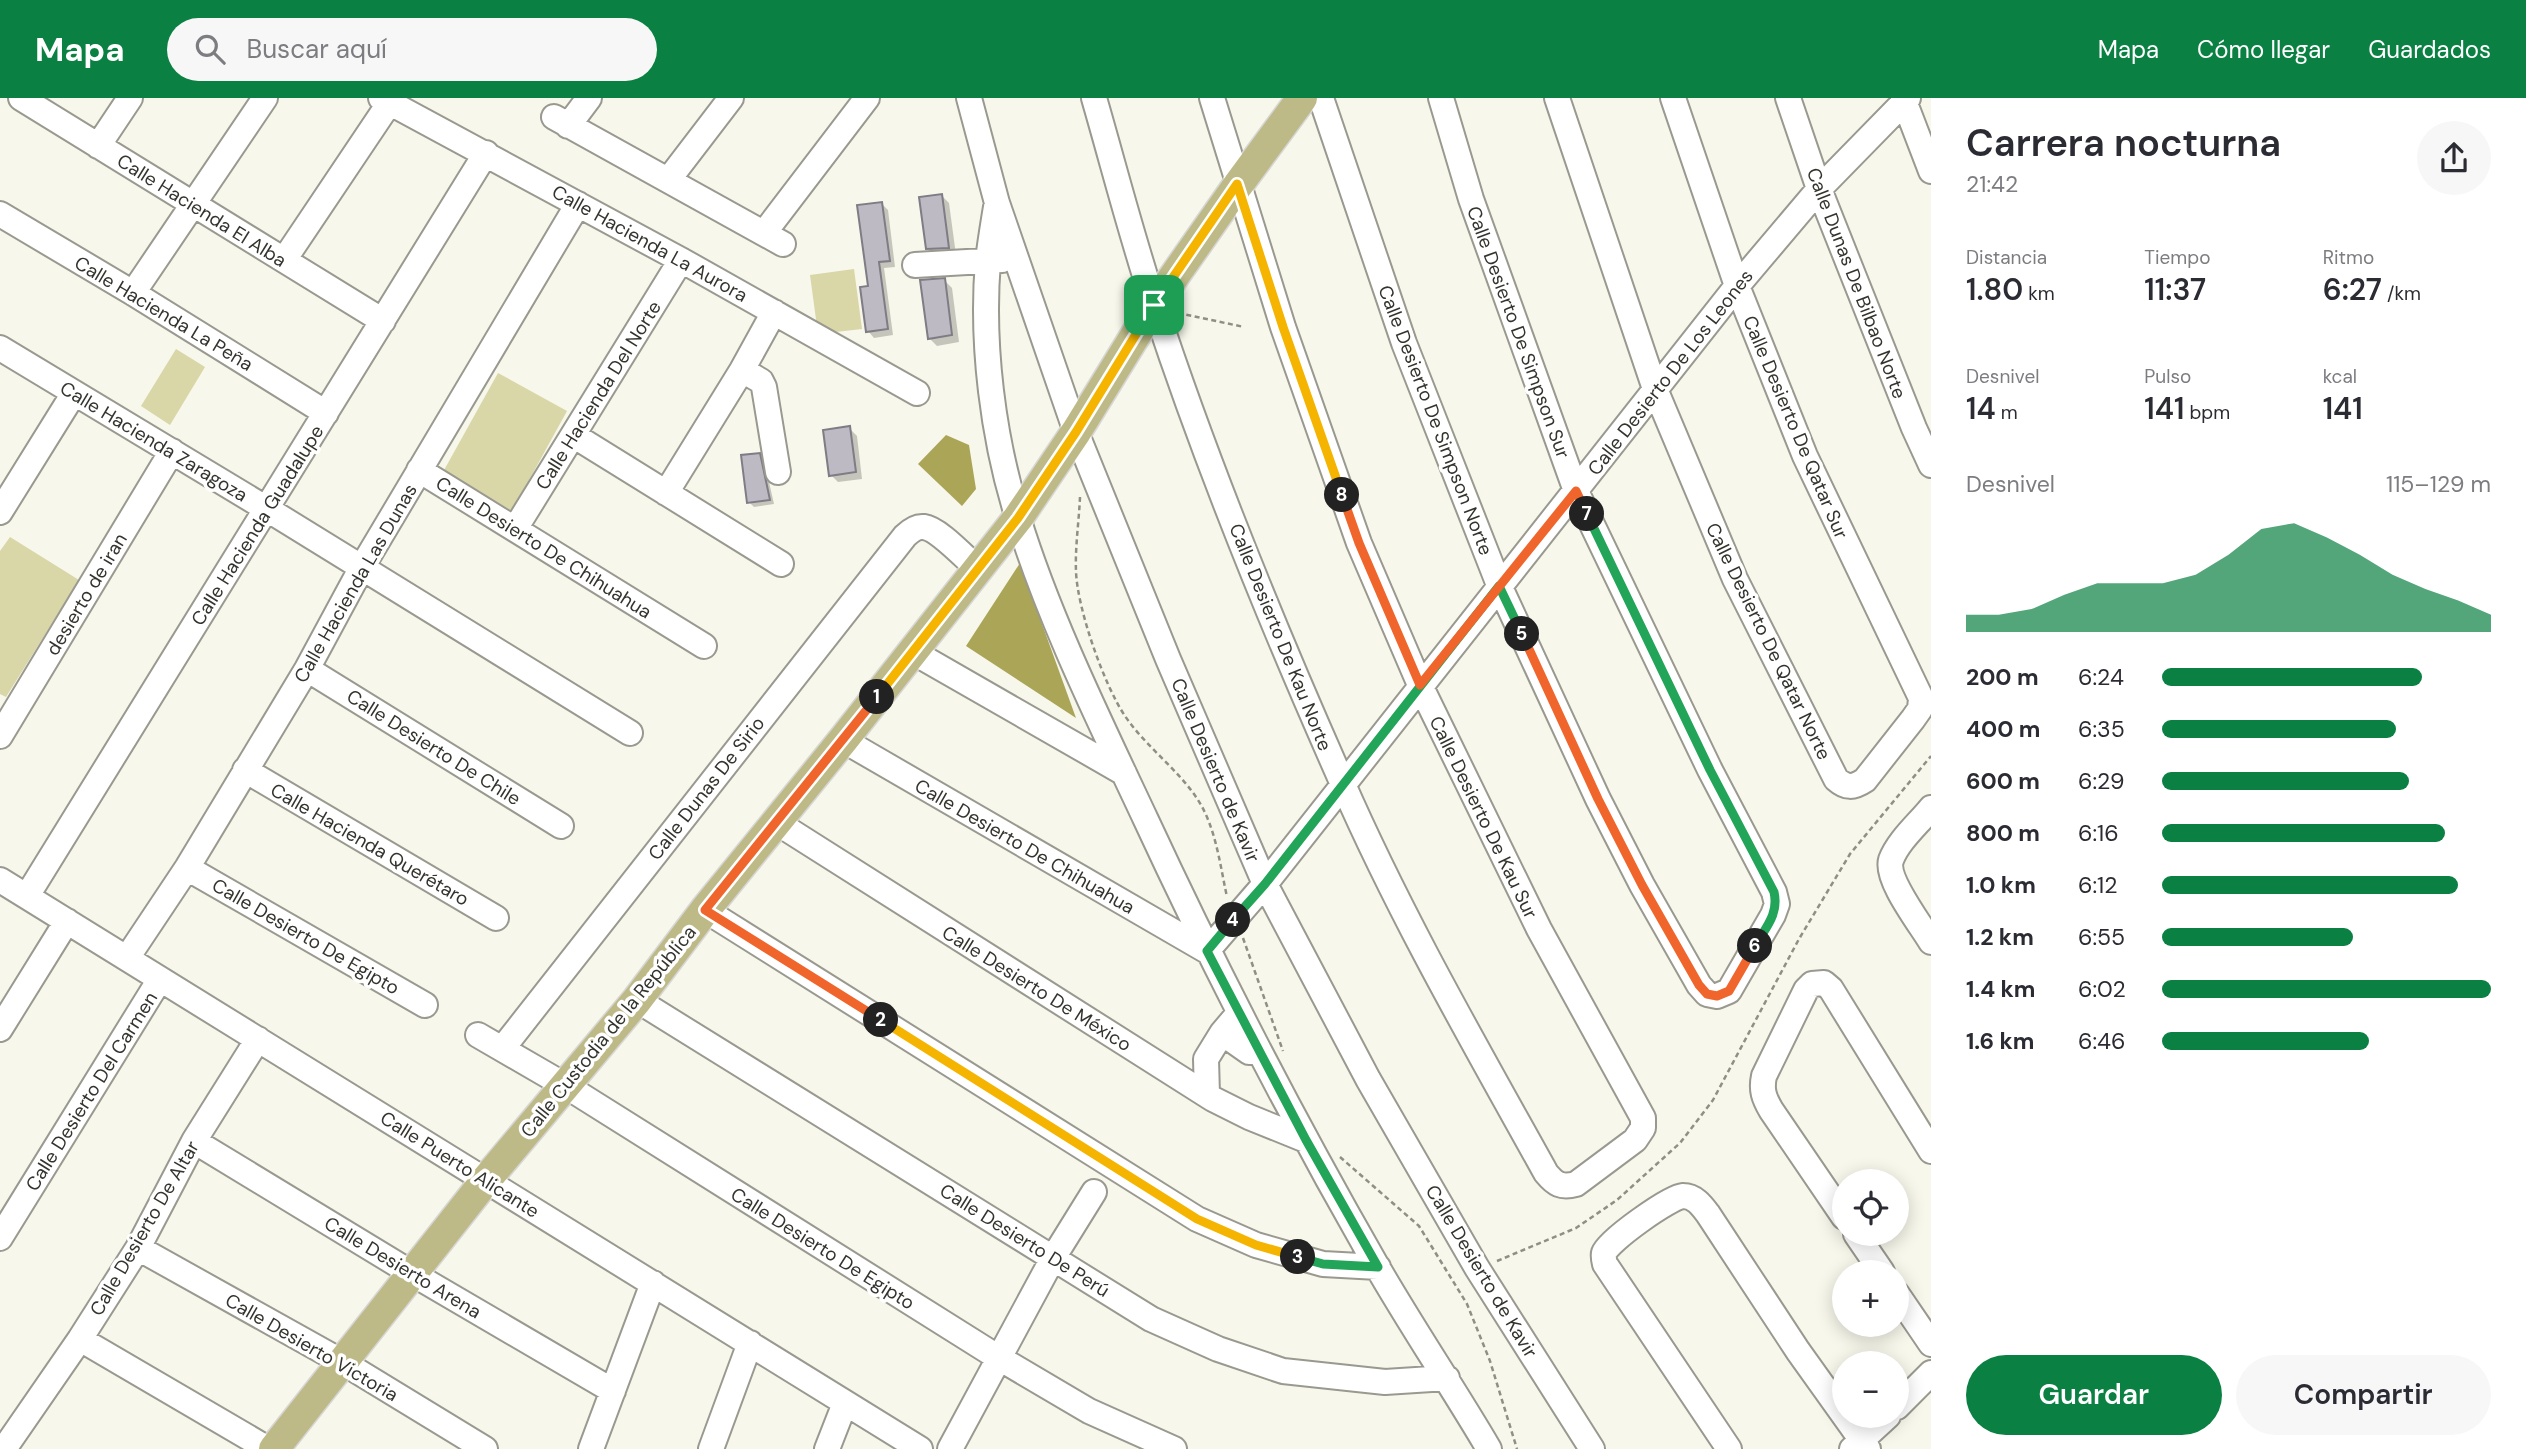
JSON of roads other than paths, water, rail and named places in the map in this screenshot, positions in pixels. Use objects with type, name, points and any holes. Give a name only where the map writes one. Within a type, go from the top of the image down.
[{"type":"main road","name":"Calle Custodia de la República","points":[[274,1449],[486,1181],[638,1000],[705,910],[1018,518],[1157,313],[1237,184],[1302,98]]},
{"type":"street","name":"Calle Hacienda El Alba","points":[[21,98],[383,321]]},
{"type":"street","points":[[99,146],[130,98]]},
{"type":"street","points":[[133,293],[265,98]]},
{"type":"street","points":[[589,98],[561,122],[773,238],[867,98]]},
{"type":"street","points":[[668,179],[731,98]]},
{"type":"street","name":"Calle Desierto de Kavir","points":[[969,98],[997,203],[1076,432],[1168,659],[1265,884],[1368,1079],[1477,1268],[1592,1449]]},
{"type":"street","name":"Calle Desierto De Kau Norte","points":[[1094,98],[1157,313],[1195,425],[1240,540],[1343,785],[1438,979],[1546,1173],[1555,1184]]},
{"type":"street","name":"Calle Desierto De Kau Sur","points":[[1212,98],[1283,327],[1359,543],[1420,685],[1539,929],[1643,1118],[1643,1128],[1634,1140],[1576,1184],[1566,1187],[1555,1184]]},
{"type":"street","name":"Calle Desierto De Simpson Norte","points":[[1321,98],[1404,343],[1499,586],[1598,799],[1636,873],[1699,985],[1707,994]]},
{"type":"street","name":"Calle Desierto De Simpson Sur","points":[[1440,98],[1471,199],[1576,491],[1710,770],[1774,892],[1777,904],[1773,915],[1729,991],[1717,996],[1707,994]]},
{"type":"street","name":"Calle Desierto De Qatar Norte","points":[[1557,98],[1655,388],[1735,579],[1836,779],[1844,786]]},
{"type":"street","name":"Calle Desierto De Qatar Sur","points":[[1673,98],[1737,286],[1805,456],[1921,698],[1920,709],[1865,780],[1854,787],[1844,786]]},
{"type":"street","name":"Calle Dunas De Bilbao Norte","points":[[1788,98],[1819,189],[1931,465]]},
{"type":"street","points":[[1905,99],[1931,171]]},
{"type":"street","name":"Calle Desierto De Los Leones","points":[[1207,951],[1265,884],[1737,286],[1819,189],[1905,99]]},
{"type":"street","points":[[284,260],[386,100]]},
{"type":"street","name":"Calle Hacienda La Aurora","points":[[386,100],[681,260],[917,393]]},
{"type":"street","name":"Calle Hacienda Guadalupe","points":[[27,897],[486,153]]},
{"type":"street","name":"Calle Desierto de Kavir","points":[[997,203],[988,262],[989,357],[994,412],[1018,518],[1058,626],[1207,951],[1239,1013],[1272,1052],[1306,1140],[1378,1267],[1489,1449]]},
{"type":"street","name":"Calle Hacienda Las Dunas","points":[[127,958],[187,867],[307,669],[362,567],[578,204]]},
{"type":"street","name":"Calle Hacienda La Peña","points":[[0,214],[326,413]]},
{"type":"street","points":[[915,265],[1016,259]]},
{"type":"street","name":"Calle Hacienda Del Norte","points":[[515,530],[681,260]]},
{"type":"street","points":[[666,493],[742,370],[774,312]]},
{"type":"street","name":"Calle Hacienda Zaragoza","points":[[0,348],[630,733]]},
{"type":"street","points":[[742,370],[761,381],[764,387],[778,472]]},
{"type":"street","points":[[0,512],[75,393]]},
{"type":"street","points":[[573,435],[780,564]]},
{"type":"street","name":"desierto de iran","points":[[0,736],[172,451]]},
{"type":"street","name":"Calle Desierto De Chihuahua","points":[[419,470],[704,646]]},
{"type":"street","name":"Calle Dunas De Sirio","points":[[502,1049],[912,529],[923,527],[933,530],[978,569]]},
{"type":"street","points":[[913,652],[1124,773]]},
{"type":"street","name":"Calle Desierto De Chile","points":[[307,669],[561,826]]},
{"type":"street","name":"Calle Desierto De Chihuahua","points":[[843,740],[1207,951]]},
{"type":"street","name":"Calle Hacienda Querétaro","points":[[245,770],[496,918]]},
{"type":"street","points":[[1931,808],[1896,850],[1890,863],[1891,875],[1931,942]]},
{"type":"street","name":"Calle Desierto De México","points":[[776,822],[1207,1095],[1249,1117],[1306,1140]]},
{"type":"street","name":"Calle Desierto De Egipto","points":[[187,867],[425,1005]]},
{"type":"street","name":"Calle Puerto Alicante","points":[[0,880],[920,1449]]},
{"type":"street","points":[[705,910],[1197,1219],[1256,1245],[1323,1264],[1378,1267]]},
{"type":"street","points":[[0,1029],[67,921]]},
{"type":"street","name":"Calle Desierto Del Carmen","points":[[0,1238],[160,979]]},
{"type":"street","points":[[1832,1199],[1771,1110],[1762,1088],[1770,1064],[1806,990],[1812,984],[1824,983],[1831,989],[1931,1151]]},
{"type":"street","name":"Calle Desierto De Perú","points":[[638,1000],[1151,1319],[1218,1349],[1283,1371],[1385,1382],[1447,1378]]},
{"type":"street","points":[[1207,1095],[1206,1059],[1239,1013]]},
{"type":"street","points":[[1222,1034],[1249,1052],[1272,1052]]},
{"type":"street","name":"Calle Desierto De Egipto","points":[[478,1035],[566,1086],[999,1358],[1089,1411],[1174,1449]]},
{"type":"street","name":"Calle Desierto De Altar","points":[[8,1447],[138,1248],[194,1141],[258,1040]]},
{"type":"street","name":"Calle Desierto Arena","points":[[194,1141],[613,1391]]},
{"type":"street","points":[[950,1449],[1053,1258],[1094,1192]]},
{"type":"street","points":[[1728,1449],[1605,1264],[1604,1253],[1612,1243],[1670,1200],[1684,1196],[1698,1200],[1709,1214],[1861,1446],[1877,1428]]},
{"type":"street","name":"Calle Desierto Victoria","points":[[138,1248],[344,1363],[485,1449]]},
{"type":"street","points":[[591,1449],[653,1283]]},
{"type":"street","points":[[1909,1312],[1931,1344]]},
{"type":"street","points":[[80,1339],[268,1449]]},
{"type":"street","points":[[710,1449],[750,1343]]},
{"type":"street","points":[[1909,1395],[1931,1373]]},
{"type":"street","points":[[827,1449],[845,1403]]}]
